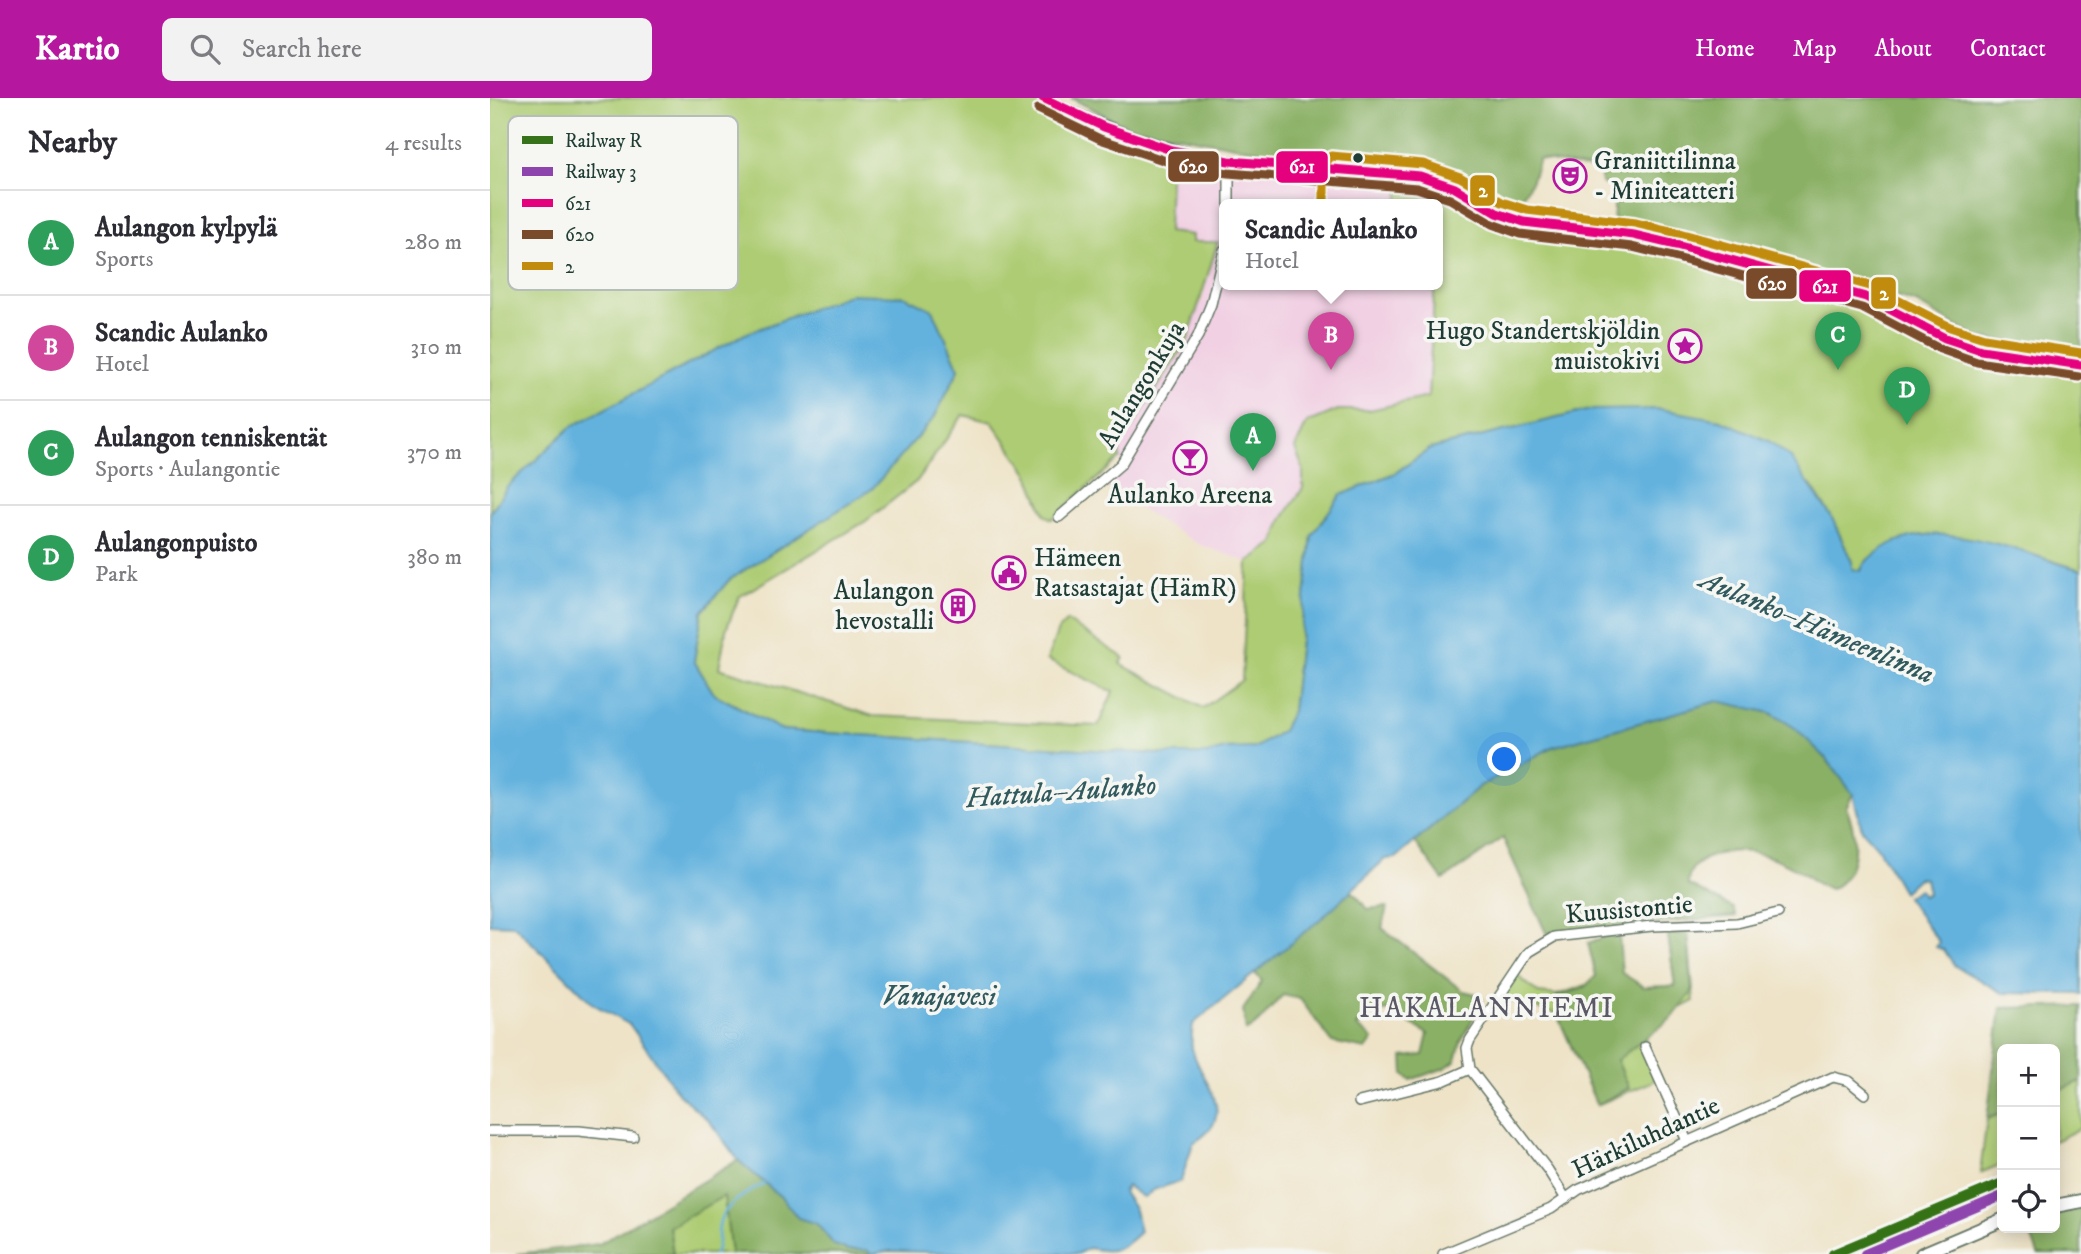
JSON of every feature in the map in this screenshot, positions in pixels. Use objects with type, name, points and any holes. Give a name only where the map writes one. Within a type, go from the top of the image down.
[{"type":"main road","points":[[1336,167],[1420,176],[1455,188],[1497,213],[1524,222],[1634,235],[1676,245],[1866,298],[1945,338],[1981,351],[2081,365]]},
{"type":"main road","points":[[2060,1205],[2081,1201]]},
{"type":"main road","points":[[1922,1254],[1997,1222]]},
{"type":"street","points":[[1043,98],[1136,139],[1229,161],[1336,167]]},
{"type":"street","points":[[1228,199],[1229,161]]},
{"type":"street","name":"Aulangonkuja","points":[[1059,517],[1121,464],[1198,336],[1211,304],[1219,271]]},
{"type":"street","name":"Kuusistontie","points":[[1470,1069],[1467,1048],[1470,1041],[1530,952],[1541,943],[1554,937],[1652,926],[1737,923],[1778,913]]},
{"type":"street","points":[[1645,1047],[1686,1141]]},
{"type":"street","points":[[1359,1102],[1430,1085],[1470,1069],[1548,1170],[1566,1199]]},
{"type":"street","name":"Härkiluhdantie","points":[[1443,1254],[1551,1209],[1578,1190],[1833,1077],[1849,1082],[1866,1094]]},
{"type":"street","points":[[490,1131],[579,1131],[633,1137]]},
{"type":"shaded area","points":[[1171,151],[1401,177],[1399,199],[1219,199],[1219,290],[1435,290],[1428,397],[1370,410],[1338,410],[1297,456],[1303,469],[1303,488],[1282,520],[1274,543],[1248,562],[1198,544],[1108,489],[1121,464],[1119,449],[1146,407],[1202,301],[1218,243],[1191,242],[1179,232],[1168,232]]},
{"type":"green space","points":[[490,98],[1030,98],[1120,140],[1171,151],[1168,232],[1192,235],[1192,242],[1218,242],[1188,339],[1119,448],[1120,458],[1052,519],[1045,515],[1028,473],[992,422],[963,415],[917,481],[866,521],[739,597],[726,630],[719,668],[873,716],[1098,726],[1113,692],[1047,660],[1058,630],[1067,621],[1124,658],[1120,664],[1203,708],[1242,680],[1248,562],[1274,543],[1282,520],[1303,488],[1303,469],[1295,448],[1307,423],[1338,410],[1370,410],[1428,397],[1435,290],[1443,290],[1443,199],[1399,199],[1401,177],[1445,191],[1490,217],[1523,229],[1591,234],[1662,247],[1756,280],[1851,303],[1881,318],[1895,333],[1898,322],[1943,345],[1982,357],[2081,371],[2081,570],[2009,547],[1861,571],[1851,569],[1852,562],[1831,516],[1811,485],[1590,410],[1430,449],[1395,473],[1341,495],[1312,535],[1292,711],[1282,731],[1255,748],[1225,749],[1207,754],[1158,754],[781,730],[714,694],[694,661],[702,612],[729,580],[872,488],[934,418],[959,369],[933,310],[508,486],[490,513]]},
{"type":"green space","points":[[1071,98],[2081,98],[2081,353],[1976,337],[1916,303],[1692,236],[1613,226],[1615,187],[1601,183],[1601,170],[1539,159],[1532,180],[1514,212],[1426,166],[1278,154],[1126,126]]},
{"type":"green space","points":[[1718,701],[1759,710],[1785,721],[1807,738],[1853,794],[1846,807],[1853,830],[1852,864],[1847,874],[1831,889],[1781,861],[1757,853],[1733,851],[1709,857],[1697,865],[1689,875],[1688,885],[1733,908],[1736,916],[1546,933],[1503,838],[1443,880],[1415,842],[1480,786],[1552,747]]},
{"type":"green space","points":[[1352,891],[1368,909],[1387,907],[1382,928],[1463,991],[1476,994],[1483,1000],[1461,1041],[1456,1060],[1445,1068],[1410,1080],[1404,1074],[1403,1057],[1423,1055],[1428,1034],[1388,1010],[1372,1014],[1357,1026],[1373,1039],[1366,1049],[1332,1042],[1300,999],[1283,995],[1246,1031],[1243,1010],[1262,981],[1255,973]]},
{"type":"green space","points":[[1668,934],[1688,934],[1694,1001],[1641,1028],[1647,1043],[1641,1047],[1656,1080],[1597,1105],[1557,1014],[1501,998],[1517,975],[1538,993],[1557,995],[1621,973],[1644,987],[1675,986]]},
{"type":"green space","points":[[1668,934],[1688,934],[1692,992],[1673,1017],[1617,1060],[1629,1088],[1597,1105],[1557,1014],[1557,996],[1582,989],[1596,976],[1588,943],[1608,935],[1619,937],[1622,973],[1644,987],[1675,986]]},
{"type":"green space","points":[[2081,1006],[2081,1081],[2060,1090],[2060,1044],[1997,1044],[1997,1115],[1987,1119],[2001,1008]]},
{"type":"green space","points":[[2081,1081],[2081,1128],[2060,1138],[2060,1107],[2060,1090]]},
{"type":"green space","points":[[1997,1115],[1997,1166],[1980,1173],[1987,1119]]},
{"type":"green space","points":[[738,1160],[782,1198],[798,1218],[817,1224],[848,1250],[867,1250],[872,1254],[731,1254],[724,1196],[669,1227],[673,1254],[517,1254],[599,1244]]},
{"type":"green space","points":[[724,1195],[731,1254],[673,1254],[669,1227]]},
{"type":"green space","points":[[2081,1208],[2081,1254],[2038,1254],[2030,1233],[2060,1233],[2060,1214]]},
{"type":"water","name":"Vanajavesi","points":[[851,294],[904,296],[933,310],[959,369],[934,418],[872,489],[729,580],[702,612],[694,661],[714,694],[782,730],[1158,754],[1207,754],[1225,749],[1255,748],[1282,731],[1292,711],[1312,535],[1341,495],[1395,473],[1430,449],[1590,410],[1660,409],[1721,420],[1769,441],[1790,457],[1831,516],[1852,562],[1852,569],[1861,571],[1870,558],[1900,540],[1925,535],[1951,535],[2006,547],[2081,570],[2081,994],[2003,993],[1955,966],[1944,950],[1936,947],[1939,942],[1906,897],[1919,889],[1923,896],[1928,893],[1925,879],[1918,878],[1903,892],[1878,848],[1862,830],[1853,794],[1826,758],[1795,728],[1771,713],[1718,701],[1552,747],[1480,786],[1396,858],[1385,859],[1323,917],[1193,1024],[1192,1049],[1215,1100],[1217,1111],[1214,1122],[1207,1133],[1193,1143],[1181,1181],[1153,1190],[1144,1198],[1127,1186],[1123,1192],[1135,1210],[1140,1232],[1122,1247],[1105,1251],[1089,1248],[1077,1254],[890,1251],[872,1254],[867,1250],[848,1250],[834,1245],[817,1224],[798,1218],[782,1198],[738,1160],[710,1122],[679,1094],[630,1025],[593,1004],[514,925],[490,924],[490,513],[508,486],[571,427],[745,334]]},
{"type":"waterway","points":[[715,1254],[724,1212],[743,1196],[764,1184]]},
{"type":"rail line","name":"R","points":[[1833,1254],[1997,1185]]},
{"type":"rail line","name":"3","points":[[1865,1254],[1997,1198]]},
{"type":"transit line","name":"621","points":[[1043,98],[1104,127],[1171,150],[1229,161],[1420,176],[1455,188],[1497,213],[1524,222],[1634,235],[1676,245],[1866,297],[1945,338],[1981,350],[2081,365]]},
{"type":"transit line","name":"620","points":[[1038,109],[1100,139],[1169,162],[1228,173],[1417,188],[1450,199],[1492,224],[1520,234],[1632,247],[1673,257],[1862,308],[1940,349],[1977,362],[2079,377]]},
{"type":"transit line","name":"2","points":[[1324,199],[1324,165],[1331,156],[1423,164],[1460,177],[1502,202],[1527,210],[1635,223],[1679,233],[1870,286],[1950,327],[1984,338],[2081,353]]},
{"type":"place","name":"Graniittilinna - Miniteatteri","points":[[1570,176]]},
{"type":"place","name":"Hugo Standertskjöldin muistokivi","points":[[1685,346]]},
{"type":"place","name":"Scandic Aulanko","points":[[1331,370]]},
{"type":"place","name":"Aulangon tenniskentät","points":[[1838,370]]},
{"type":"place","name":"Aulangonpuisto","points":[[1907,425]]},
{"type":"place","name":"Aulanko Areena","points":[[1190,458]]},
{"type":"place","name":"Aulangon kylpylä","points":[[1253,471]]},
{"type":"place","name":"Hämeen Ratsastajat (HämR)","points":[[1009,573]]},
{"type":"place","name":"Aulangon hevostalli","points":[[958,606]]},
{"type":"district","name":"HAKALANNIEMI","points":[[1487,1008]]},
{"type":"water label","name":"Aulanko–Hämeenlinna","points":[[1817,627]]},
{"type":"water label","name":"Hattula–Aulanko","points":[[1061,792]]}]
